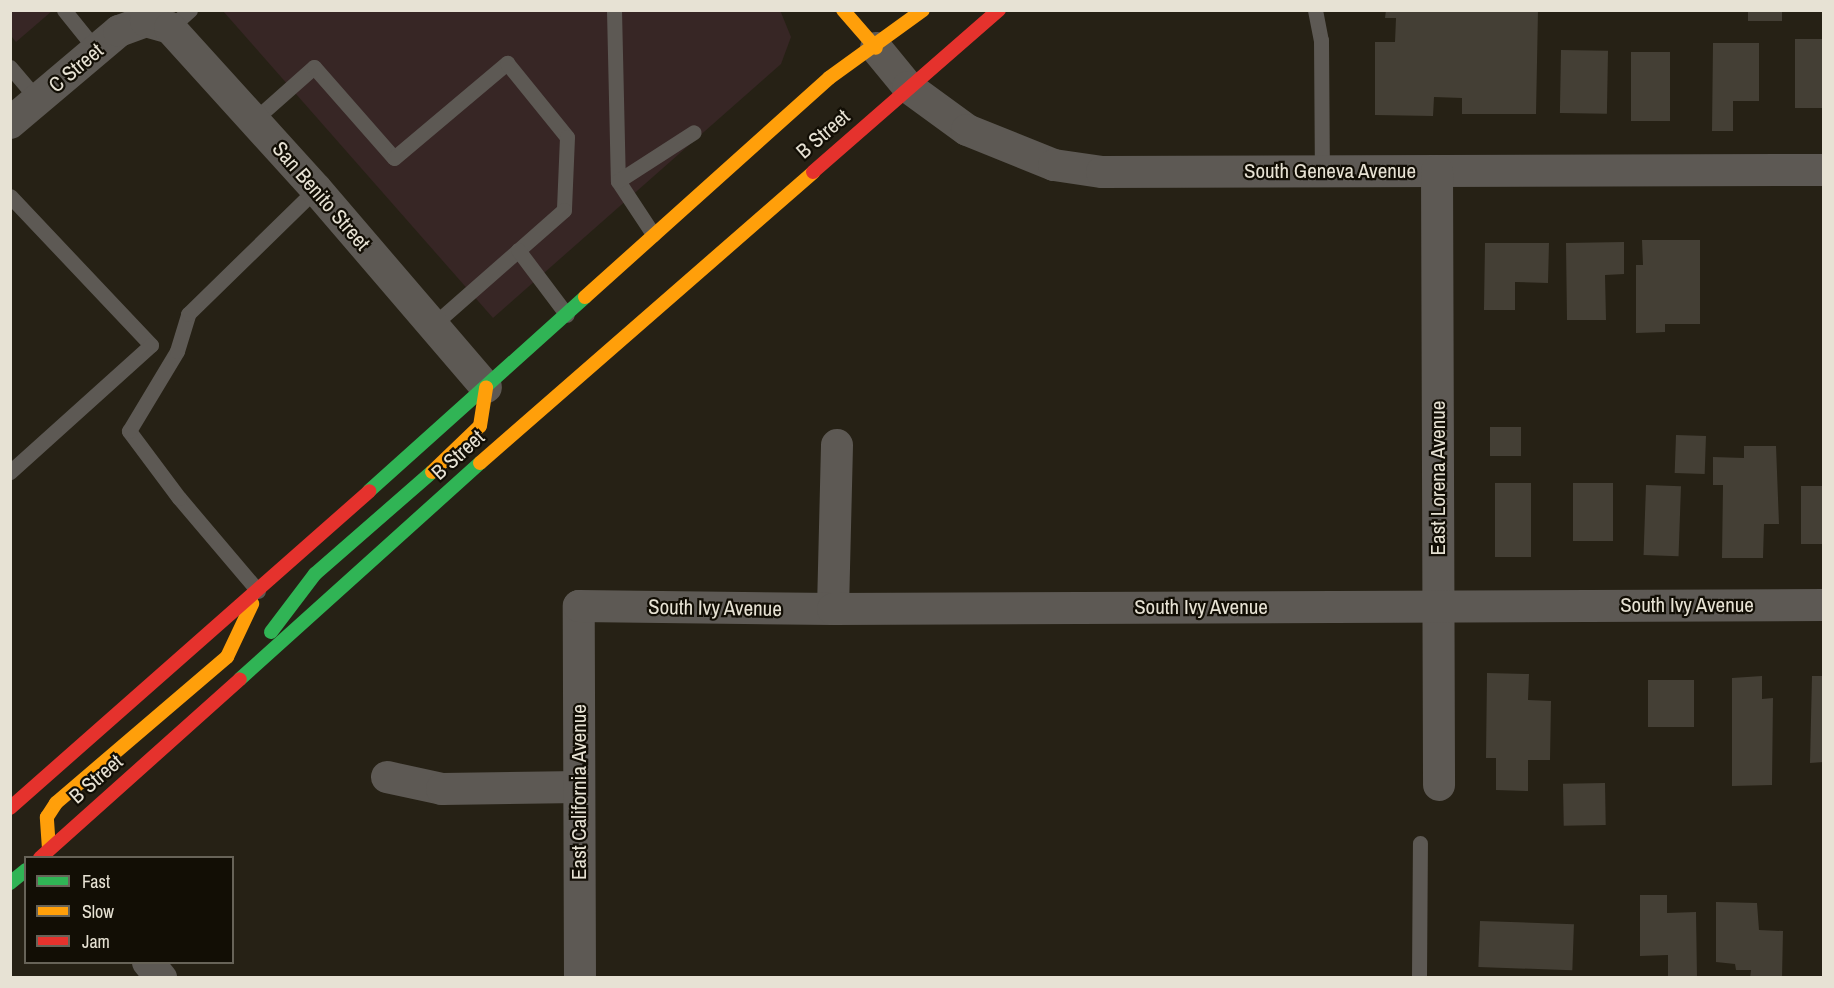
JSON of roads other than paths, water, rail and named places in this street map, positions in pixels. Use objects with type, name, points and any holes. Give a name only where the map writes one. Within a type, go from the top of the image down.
[{"type":"main road","points":[[843,10],[876,48]]},
{"type":"main road","name":"B Street","points":[[10,808],[258,591],[829,78],[876,48],[923,10]]},
{"type":"main road","name":"B Street","points":[[48,855],[534,415],[999,10]]},
{"type":"main road","points":[[223,695],[315,574],[470,440],[480,426],[486,387]]},
{"type":"main road","points":[[48,855],[47,817],[56,803],[227,657],[258,591]]},
{"type":"main road","points":[[10,883],[24,872]]},
{"type":"street","name":"C Street","points":[[10,123],[119,31],[163,17]]},
{"type":"street","name":"San Benito Street","points":[[163,17],[316,189],[486,387]]},
{"type":"street","name":"South Geneva Avenue","points":[[876,48],[908,87],[968,130],[1054,165],[1102,172],[1824,171]]},
{"type":"street","name":"East Lorena Avenue","points":[[1437,171],[1439,785]]},
{"type":"street","points":[[833,609],[837,445]]},
{"type":"street","name":"South Ivy Avenue","points":[[579,606],[833,609],[1824,605]]},
{"type":"street","name":"East California Avenue","points":[[579,606],[580,978]]},
{"type":"street","points":[[387,777],[442,789],[579,788]]},
{"type":"street","points":[[149,964],[161,978]]},
{"type":"lane","points":[[64,10],[97,51]]},
{"type":"lane","points":[[614,10],[618,181],[653,234]]},
{"type":"lane","points":[[1315,10],[1321,40],[1322,170]]},
{"type":"lane","points":[[254,120],[314,67],[394,158],[507,63],[567,137],[564,210],[432,326]]},
{"type":"lane","points":[[10,67],[38,99]]},
{"type":"lane","points":[[618,181],[693,132]]},
{"type":"lane","points":[[258,591],[179,498],[129,431],[177,351],[188,314],[316,189]]},
{"type":"lane","points":[[10,196],[151,345],[10,472]]},
{"type":"lane","points":[[518,250],[567,315]]},
{"type":"lane","points":[[1419,978],[1420,843]]}]
